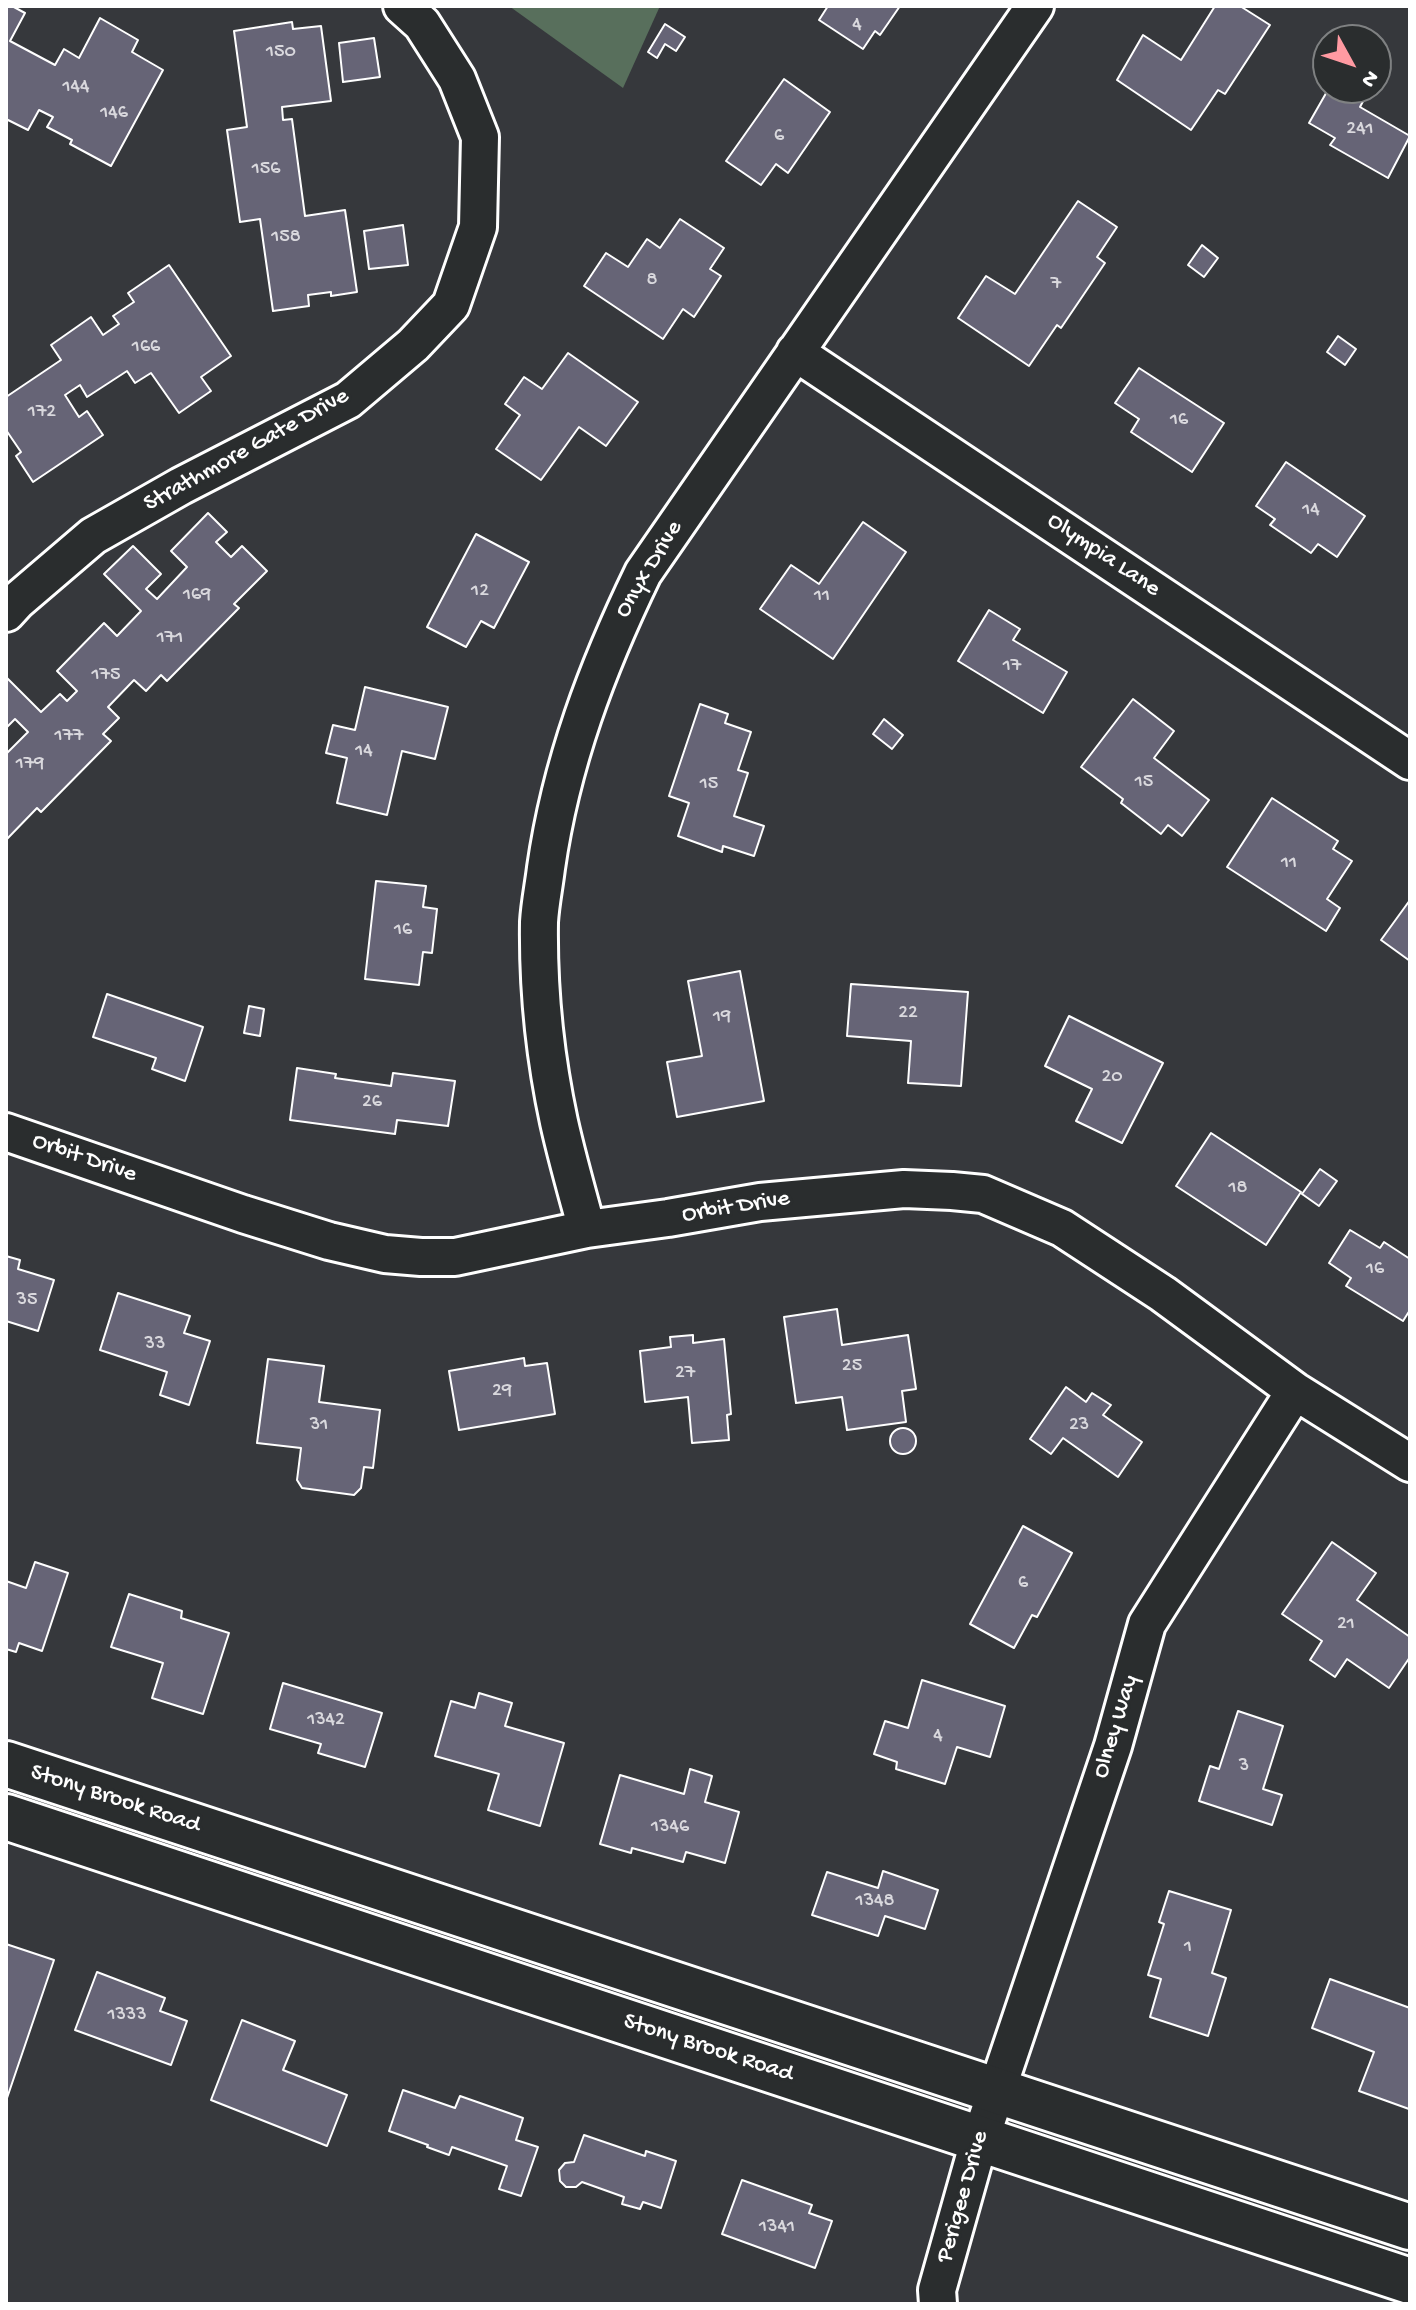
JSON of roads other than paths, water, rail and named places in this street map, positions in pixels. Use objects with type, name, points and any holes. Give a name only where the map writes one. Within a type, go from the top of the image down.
[{"type":"main road","name":"Stony Brook Road","points":[[6,1764],[1410,2227]]},
{"type":"main road","name":"Stony Brook Road","points":[[6,1817],[1410,2281]]},
{"type":"main road","points":[[234,1893],[249,1844]]},
{"type":"street","name":"Strathmore Gate Drive","points":[[6,613],[93,536],[181,486],[348,400],[413,345],[451,305],[478,227],[480,137],[457,79],[422,24],[402,6]]},
{"type":"street","name":"Onyx Drive","points":[[587,1229],[559,1123],[550,1072],[542,1005],[539,919],[550,840],[567,761],[586,703],[612,636],[643,573],[1035,6]]},
{"type":"street","name":"Olympia Lane","points":[[795,352],[1410,761]]},
{"type":"street","name":"Orbit Drive","points":[[6,1132],[329,1241],[385,1254],[421,1257],[455,1257],[587,1229],[760,1202],[904,1189],[983,1194],[1062,1228],[1163,1294],[1295,1391],[1410,1463]]},
{"type":"street","name":"Olney Way","points":[[995,2090],[1113,1746],[1147,1624],[1295,1391]]},
{"type":"street","name":"Perigee Drive","points":[[938,2304],[937,2290],[961,2198],[995,2090]]}]
